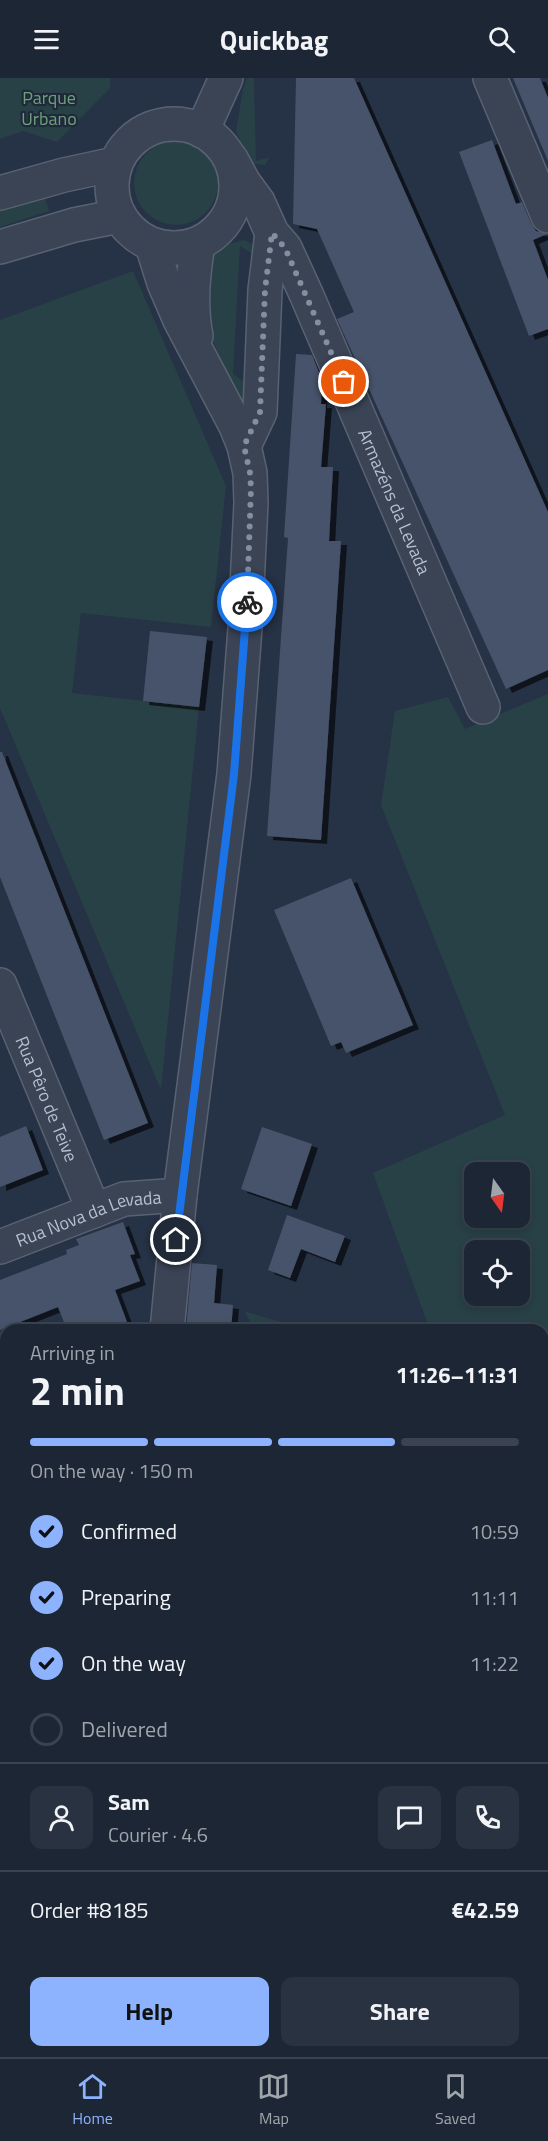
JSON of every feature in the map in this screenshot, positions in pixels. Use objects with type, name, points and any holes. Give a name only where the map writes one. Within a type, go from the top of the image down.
[{"type":"street","points":[[202,130],[226,78]]},
{"type":"street","points":[[490,78],[548,216]]},
{"type":"street","points":[[169,124],[186,124],[202,130],[219,142],[231,159],[236,178],[235,199],[228,218],[215,233],[198,244],[175,249],[152,245],[127,228],[118,216],[112,199],[111,181],[115,164],[124,149],[136,136],[151,128],[169,124]]},
{"type":"street","name":"Armazéns da Levada","points":[[231,159],[244,183],[258,201],[272,233],[285,248],[483,707]]},
{"type":"street","points":[[0,193],[64,175],[115,164]]},
{"type":"street","points":[[0,247],[74,225],[118,216]]},
{"type":"street","points":[[228,218],[272,233],[265,290],[260,412],[244,446]]},
{"type":"street","points":[[198,244],[192,281],[193,319],[199,356]]},
{"type":"street","points":[[152,245],[164,283],[180,320],[236,426],[244,446],[250,473],[250,545],[234,774],[180,1195],[168,1324]]},
{"type":"street","name":"Rua Pêro de Teive","points":[[0,985],[94,1211]]},
{"type":"street","name":"Rua Nova da Levada","points":[[0,1247],[124,1199],[180,1195]]},
{"type":"green space","name":"Parque Urbano","points":[[0,78],[110,78],[110,88],[57,142],[23,131],[0,139]]},
{"type":"green space","points":[[247,78],[254,78],[256,161],[270,157],[265,165],[255,164],[248,159],[236,131]]},
{"type":"green space","points":[[176,141],[199,148],[211,160],[218,183],[211,206],[199,218],[176,225],[153,218],[141,206],[134,183],[141,160],[153,148]]},
{"type":"green space","points":[[44,193],[49,211],[0,227],[0,205]]},
{"type":"green space","points":[[244,240],[256,246],[258,257],[240,246],[233,374],[252,387],[249,413],[215,347],[201,292],[203,272],[217,247]]},
{"type":"green space","points":[[133,271],[226,486],[211,627],[81,613],[72,693],[199,707],[161,1090],[0,708],[0,320]]},
{"type":"green space","points":[[548,694],[548,1324],[428,1324],[373,1173],[505,1115],[381,805],[395,711],[448,697],[465,729]]},
{"type":"green space","points":[[244,1311],[287,1324],[252,1324]]},
{"type":"building","points":[[296,78],[354,78],[548,512],[548,670],[506,689],[337,319],[354,312],[317,229],[293,224]]},
{"type":"building","points":[[513,78],[540,78],[548,98],[548,161]]},
{"type":"building","points":[[492,140],[516,204],[522,202],[536,231],[547,234],[533,240],[548,280],[548,329],[529,336],[459,152]]},
{"type":"building","points":[[296,354],[312,355],[322,380],[321,404],[326,404],[321,467],[333,467],[329,541],[341,541],[321,840],[267,836],[288,538],[284,537]]},
{"type":"building","points":[[150,631],[207,637],[199,707],[143,701]]},
{"type":"building","points":[[0,752],[2,752],[148,1123],[104,1140],[0,877]]},
{"type":"building","points":[[351,878],[413,1025],[346,1053],[341,1042],[331,1046],[274,910]]},
{"type":"building","points":[[26,1126],[43,1170],[0,1187],[0,1137]]},
{"type":"building","points":[[262,1127],[312,1144],[291,1206],[241,1189]]},
{"type":"building","points":[[287,1215],[345,1236],[335,1262],[301,1249],[290,1278],[268,1270]]},
{"type":"building","points":[[123,1222],[135,1254],[130,1255],[140,1281],[115,1290],[128,1324],[65,1324],[58,1307],[15,1324],[0,1324],[0,1280],[67,1254],[66,1250],[79,1245],[76,1239]]},
{"type":"building","points":[[192,1263],[217,1265],[214,1303],[233,1305],[231,1324],[187,1324]]},
{"type":"way so far","points":[[247,602],[251,488],[248,458],[244,446],[260,412],[265,290],[272,233],[285,248],[344,382]]},
{"type":"route","points":[[176,1240],[234,774],[247,602]]}]
